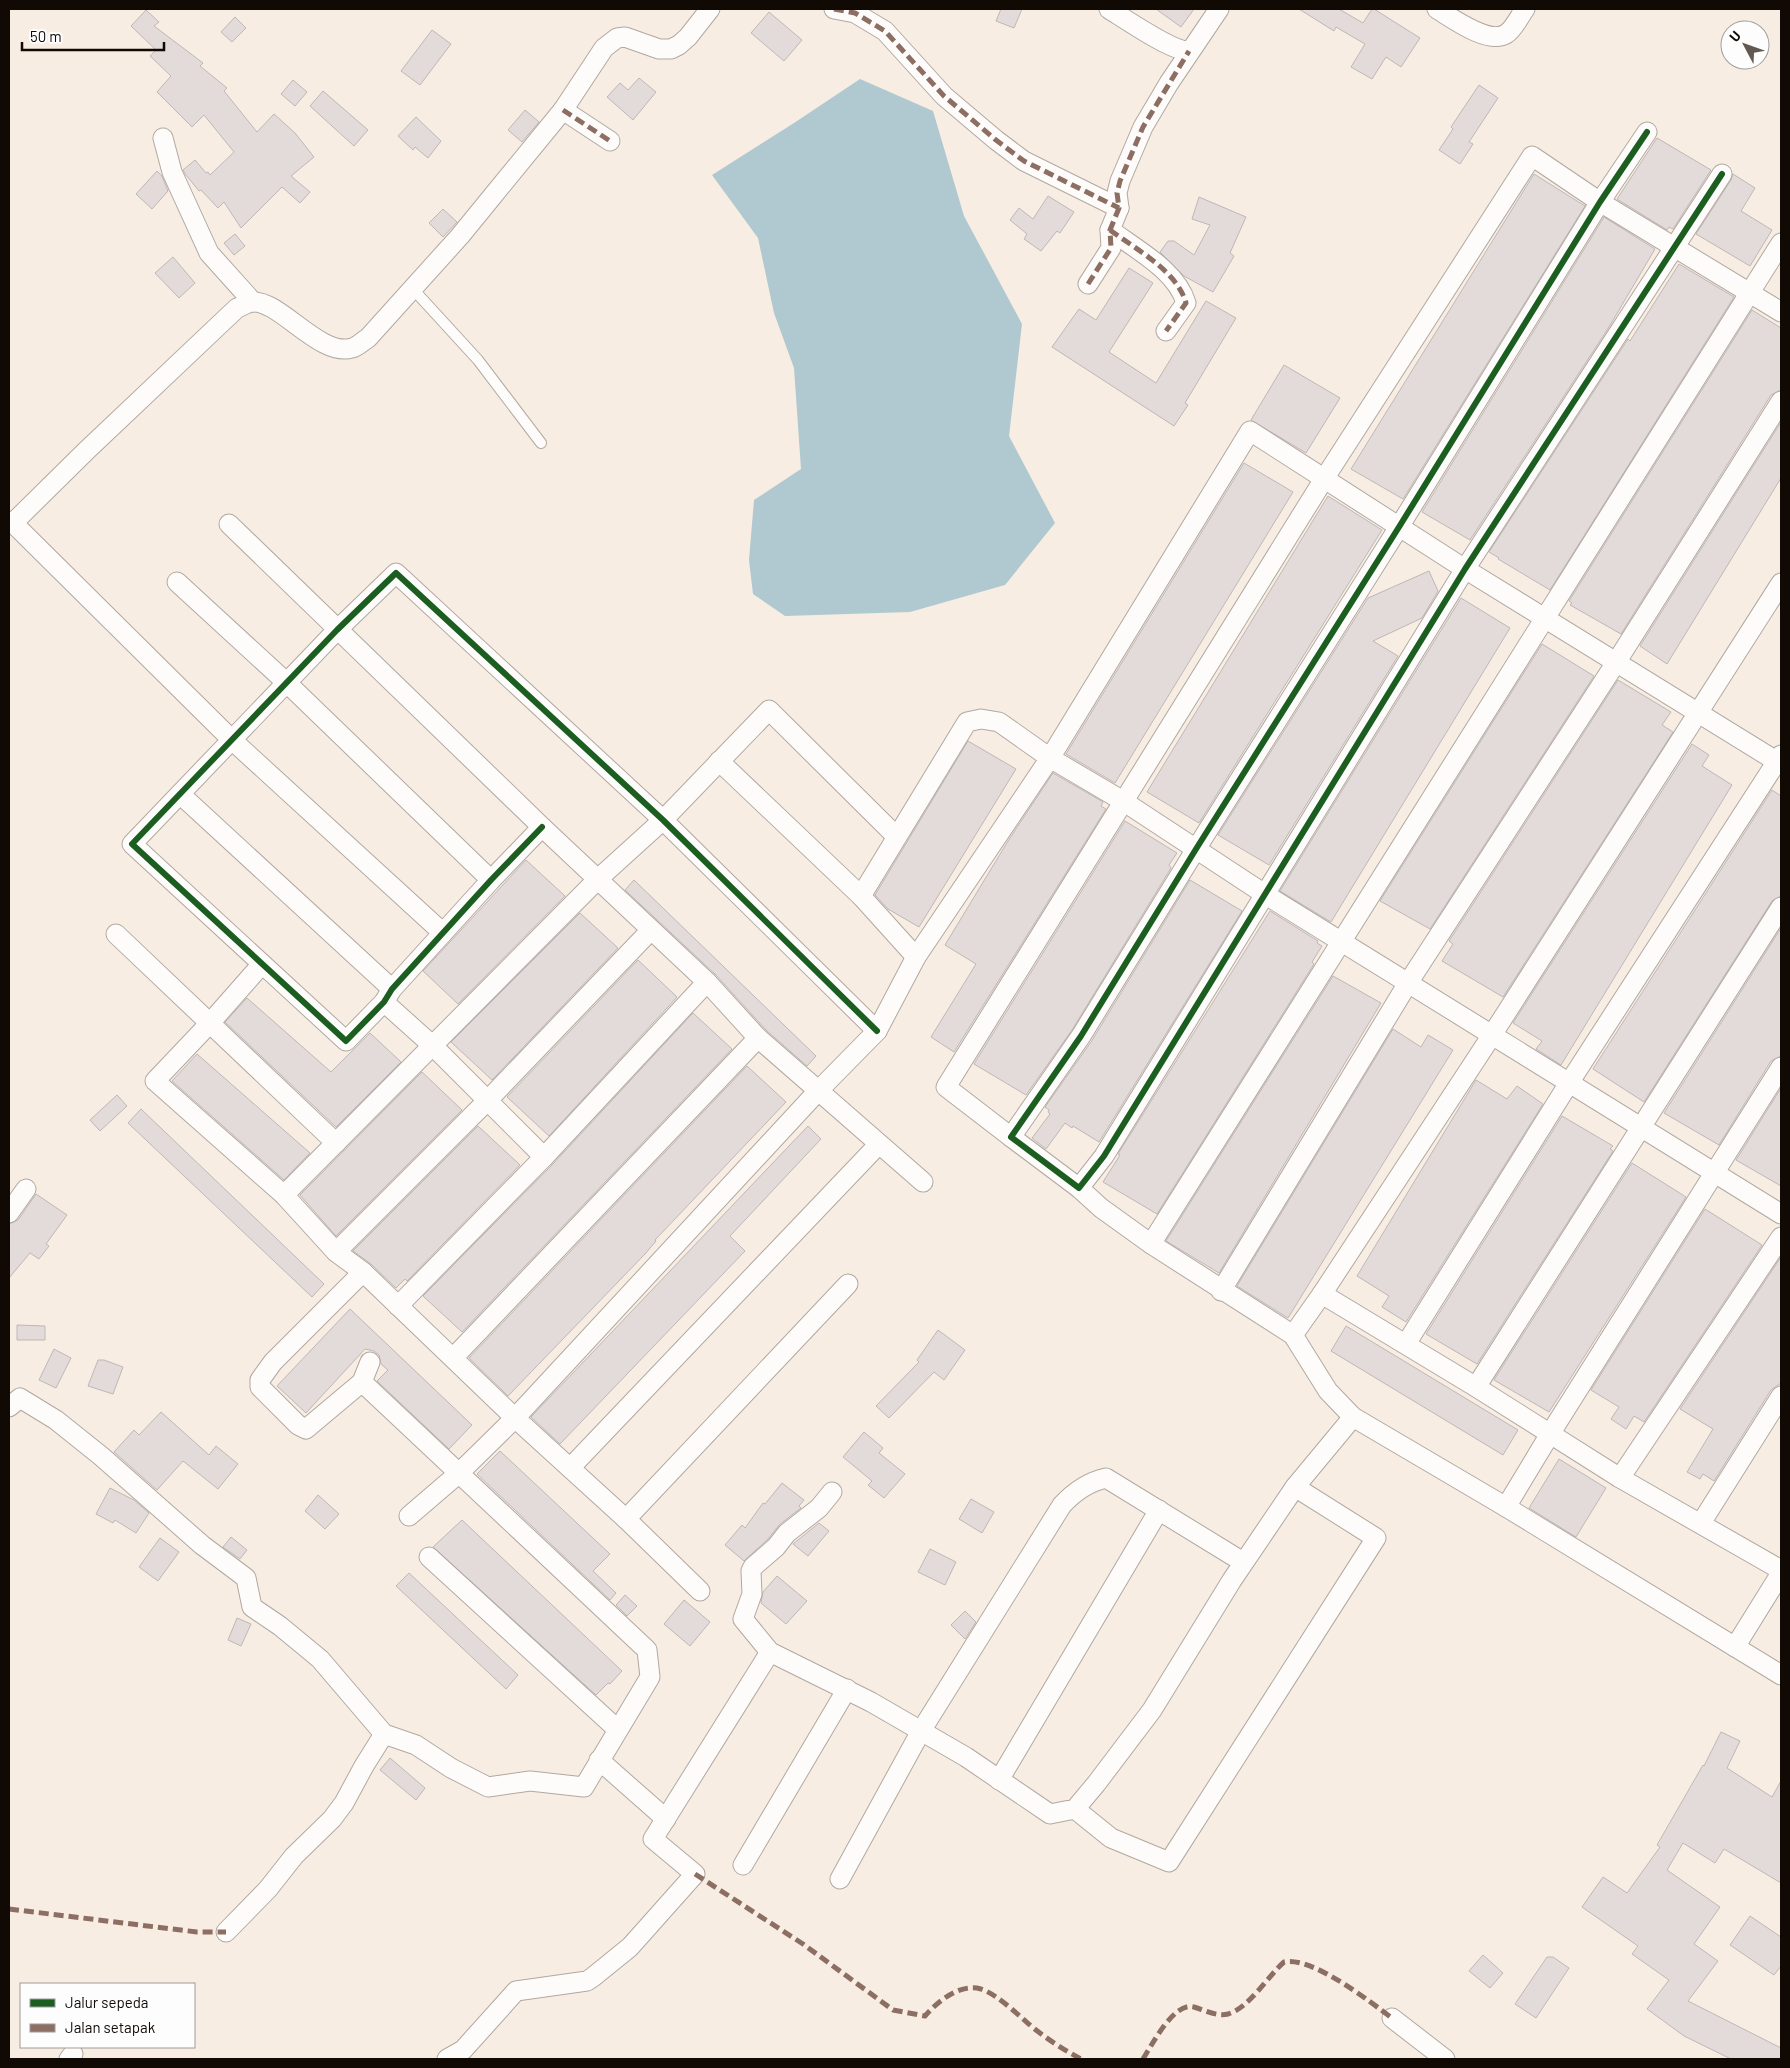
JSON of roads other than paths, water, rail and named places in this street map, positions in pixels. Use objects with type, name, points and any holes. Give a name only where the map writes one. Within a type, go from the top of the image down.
[{"type":"street","points":[[163,138],[172,172],[209,253],[253,302],[270,308],[322,342],[337,349],[352,348],[368,338],[466,229],[562,110],[604,48],[617,38],[625,37],[659,49],[671,49],[688,37],[710,9]]},
{"type":"street","points":[[834,9],[855,13],[885,31],[944,96],[1024,161],[1119,208]]},
{"type":"street","points":[[1109,9],[1158,38],[1181,50],[1189,51]]},
{"type":"street","points":[[1088,284],[1111,248],[1110,230],[1119,208],[1117,193],[1120,181],[1143,127],[1189,51],[1219,9]]},
{"type":"street","points":[[1437,9],[1465,26],[1495,38],[1506,34],[1525,9]]},
{"type":"street","points":[[562,110],[610,140]]},
{"type":"street","points":[[1012,1137],[1081,1036],[1196,848],[1399,527],[1600,202],[1647,132]]},
{"type":"street","points":[[1781,312],[1600,202],[1532,156],[1324,479],[946,1087],[1079,1188],[1101,1208],[1151,1244],[1221,1291],[1293,1335],[1328,1391],[1353,1416],[1781,1674]]},
{"type":"street","points":[[1079,1188],[1104,1156],[1465,569],[1722,174]]},
{"type":"street","points":[[1110,230],[1172,277],[1183,293],[1186,303],[1166,331]]},
{"type":"street","points":[[1151,1244],[1781,243]]},
{"type":"street","points":[[253,302],[238,308],[11,523],[232,740],[443,933]]},
{"type":"street","points":[[1221,1291],[1408,983],[1617,661],[1781,400]]},
{"type":"street","points":[[409,1516],[458,1474],[515,1418],[818,1091],[877,1031],[916,957],[1050,758],[1250,431],[1465,569],[1780,760],[1570,1083],[1406,1344]]},
{"type":"street","points":[[229,524],[542,828],[707,982],[758,1038],[923,1182]]},
{"type":"street","points":[[542,828],[491,880],[388,996],[346,1040],[132,844],[337,630],[396,572],[663,820],[877,1031]]},
{"type":"street","points":[[177,582],[287,683],[491,880]]},
{"type":"street","points":[[1293,1335],[1322,1294],[1492,1035],[1781,583]]},
{"type":"street","points":[[284,1195],[598,879],[663,820],[769,710],[896,836]]},
{"type":"street","points":[[861,896],[967,722],[981,719],[999,722],[1050,758],[1123,801],[1266,895],[1781,1214]]},
{"type":"street","points":[[719,761],[861,896],[916,957]]},
{"type":"street","points":[[180,794],[388,996],[433,1046],[544,1157]]},
{"type":"street","points":[[1476,1387],[1643,1127],[1781,907]]},
{"type":"street","points":[[336,1252],[488,1100],[652,930]]},
{"type":"street","points":[[116,934],[336,1143]]},
{"type":"street","points":[[262,964],[210,1023],[155,1080],[284,1195],[336,1252],[363,1272],[515,1418],[626,1519],[700,1591]]},
{"type":"street","points":[[398,1306],[544,1157],[707,982]]},
{"type":"street","points":[[453,1358],[758,1038]]},
{"type":"street","points":[[1506,1507],[1781,1067]]},
{"type":"street","points":[[570,1468],[879,1144]]},
{"type":"street","points":[[9,1214],[26,1189]]},
{"type":"street","points":[[1620,1478],[1781,1237]]},
{"type":"street","points":[[363,1272],[274,1362],[260,1380],[259,1385],[298,1425],[306,1429],[362,1382],[370,1362]]},
{"type":"street","points":[[626,1519],[848,1284]]},
{"type":"street","points":[[1322,1294],[1476,1387],[1620,1478],[1701,1523],[1781,1571],[1735,1647]]},
{"type":"street","points":[[9,1407],[20,1398],[56,1420],[202,1545],[246,1578],[252,1607],[280,1626],[320,1659],[384,1734],[416,1745],[451,1768],[488,1787],[530,1782],[584,1787],[617,1729],[650,1677],[646,1650],[362,1382]]},
{"type":"street","points":[[1701,1523],[1781,1396]]},
{"type":"street","points":[[832,1492],[819,1508],[787,1533],[751,1571],[752,1594],[743,1618],[770,1652],[847,1689],[966,1757],[1050,1814],[1075,1809],[1096,1784],[1152,1710],[1243,1562],[1295,1487],[1353,1416]]},
{"type":"street","points":[[840,1879],[921,1731],[1069,1496],[1086,1484],[1106,1478],[1243,1562]]},
{"type":"street","points":[[1075,1809],[1111,1838],[1169,1862],[1376,1538],[1295,1487]]},
{"type":"street","points":[[999,1780],[1158,1510]]},
{"type":"street","points":[[429,1557],[617,1729]]},
{"type":"street","points":[[447,2059],[463,2050],[516,1991],[586,1981],[630,1947],[695,1874],[653,1839],[770,1652]]},
{"type":"street","points":[[742,1865],[847,1689]]},
{"type":"street","points":[[226,1932],[268,1889],[294,1856],[332,1819],[344,1803],[384,1734]]},
{"type":"street","points":[[599,1760],[666,1819]]},
{"type":"street","points":[[1392,2018],[1445,2059]]},
{"type":"lane","points":[[413,289],[478,360],[540,443]]},
{"type":"water","points":[[860,79],[933,111],[964,216],[1022,324],[1009,436],[1055,523],[1005,585],[910,612],[785,616],[753,594],[749,560],[754,500],[801,469],[794,368],[774,313],[758,238],[712,175]]}]
